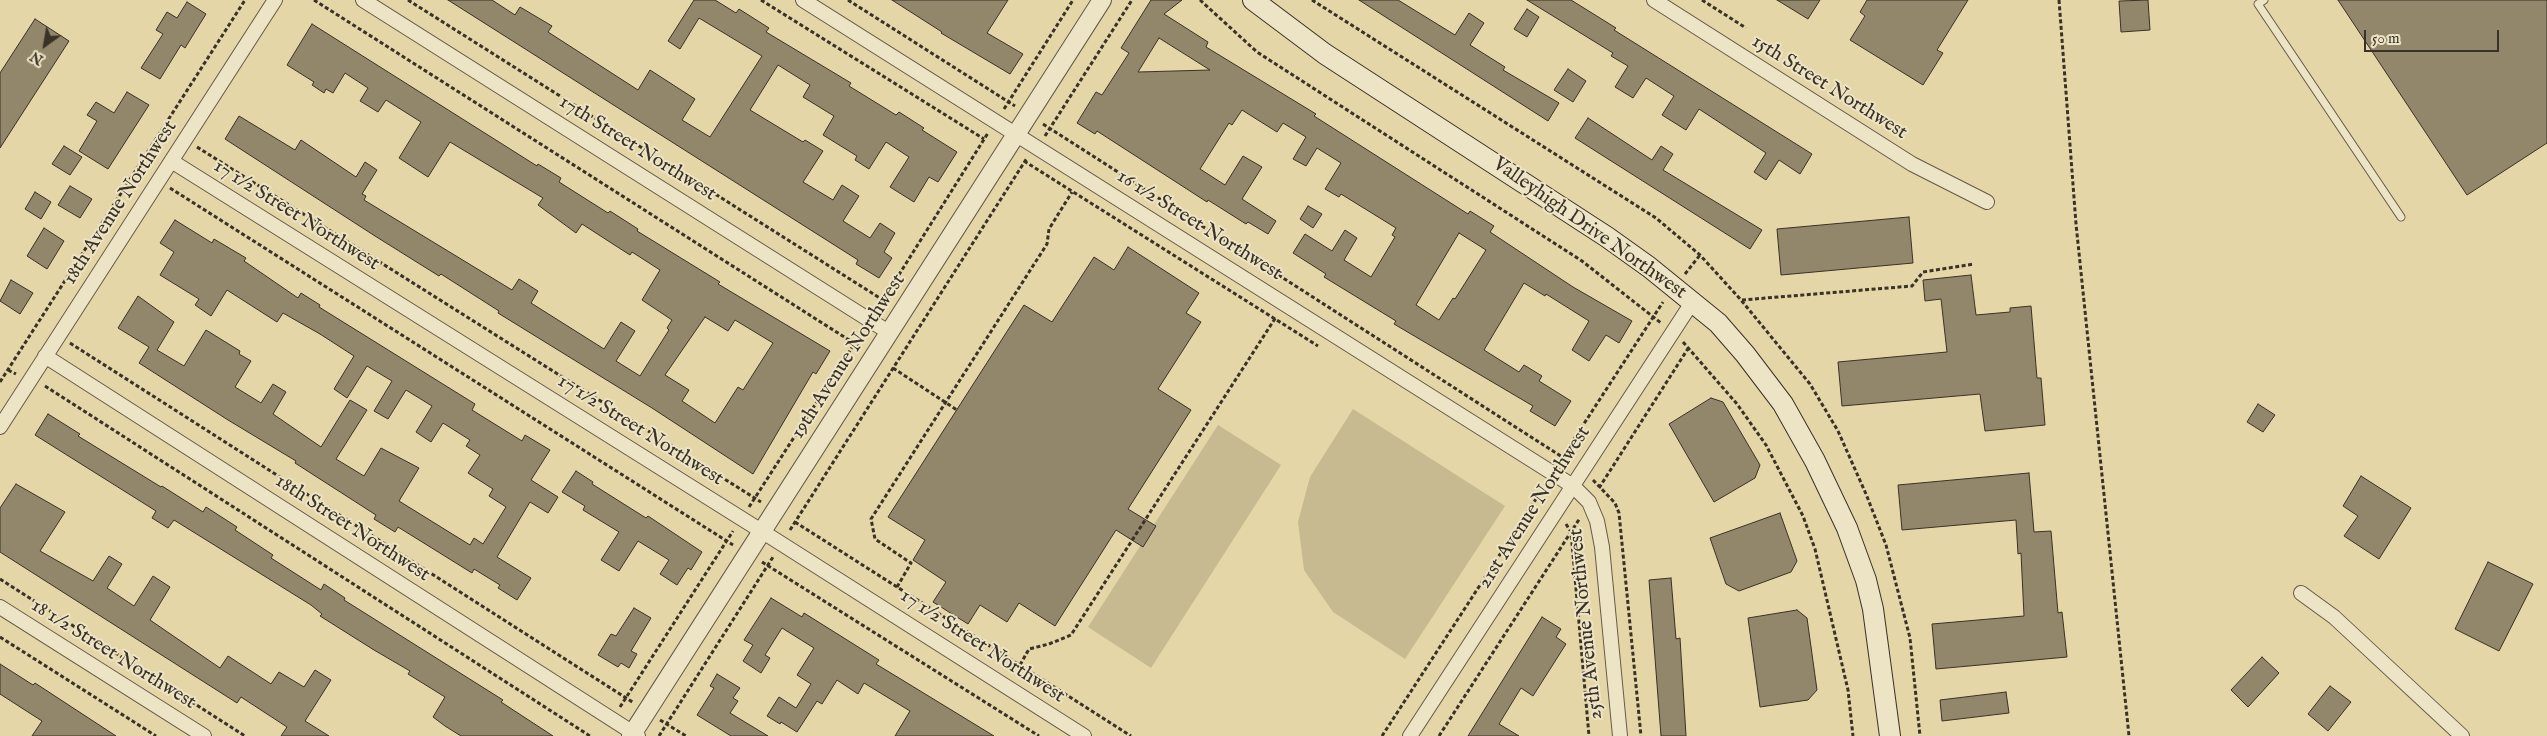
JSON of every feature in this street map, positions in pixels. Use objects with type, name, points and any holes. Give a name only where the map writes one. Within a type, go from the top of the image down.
[{"type":"main road","name":"Valleyhigh Drive Northwest","points":[[1253,0],[1325,54],[1607,237],[1693,301],[1718,323],[1763,374],[1783,404],[1818,468],[1847,528],[1866,580],[1873,609],[1890,736]]},
{"type":"street","name":"18th Avenue Northwest","points":[[0,427],[160,182],[275,0]]},
{"type":"street","name":"17th Street Northwest","points":[[363,0],[890,333]]},
{"type":"street","name":"16 1/2 Street Northwest","points":[[803,0],[1018,134],[1572,486]]},
{"type":"street","name":"19th Avenue Northwest","points":[[634,735],[1102,0]]},
{"type":"street","name":"15th Street Northwest","points":[[1654,0],[1912,164],[1987,202]]},
{"type":"street","name":"17 1/2 Street Northwest","points":[[172,162],[763,532],[1084,736]]},
{"type":"street","name":"21st Avenue Northwest","points":[[1410,736],[1693,301]]},
{"type":"street","name":"18th Street Northwest","points":[[45,356],[634,735]]},
{"type":"street","name":"25th Avenue Northwest","points":[[1572,486],[1589,502],[1597,521],[1601,539],[1620,736]]},
{"type":"street","points":[[2301,593],[2334,617],[2462,736]]},
{"type":"street","name":"18 1/2 Street Northwest","points":[[0,607],[204,736]]},
{"type":"lane","points":[[2264,0],[2258,4],[2401,217]]},
{"type":"path","points":[[0,382],[245,0]]},
{"type":"path","points":[[186,141],[755,498],[854,343],[314,0]]},
{"type":"path","points":[[408,0],[883,300],[984,139],[761,0]]},
{"type":"path","points":[[848,0],[1009,102],[1073,0]]},
{"type":"path","points":[[1132,0],[1051,129],[1563,456],[1653,316],[1582,261],[1257,52],[1200,0]]},
{"type":"path","points":[[1312,0],[1656,218],[1700,255],[1741,300],[1912,286],[1923,272],[1974,264]]},
{"type":"path","points":[[1702,0],[1746,28]]},
{"type":"path","points":[[2059,0],[2076,224],[2129,736]]},
{"type":"path","points":[[1131,736],[795,522],[1024,161],[1326,351]]},
{"type":"path","points":[[59,336],[626,698],[727,540],[160,182]]},
{"type":"path","points":[[897,587],[910,563],[875,539],[871,519],[1047,244],[1049,229],[1072,192]]},
{"type":"path","points":[[1020,665],[1029,649],[1049,644],[1071,635],[1285,304]]},
{"type":"path","points":[[1641,736],[1619,513],[1614,503],[1600,486],[1689,348],[1737,404],[1766,445],[1803,516],[1815,549],[1848,690],[1853,736]]},
{"type":"path","points":[[893,368],[957,410]]},
{"type":"path","points":[[45,386],[590,736]]},
{"type":"path","points":[[1382,736],[1543,487],[1535,482]]},
{"type":"path","points":[[1439,736],[1571,532],[1589,736]]},
{"type":"path","points":[[659,736],[767,566],[1039,736]]},
{"type":"path","points":[[0,579],[245,736]]},
{"type":"path","points":[[0,637],[156,736]]},
{"type":"path","points":[[666,724],[686,736]]},
{"type":"shaded area","points":[[1353,409],[1505,506],[1405,659],[1333,612],[1304,570],[1298,522],[1310,477]]},
{"type":"shaded area","points":[[1218,425],[1281,465],[1151,668],[1088,627]]},
{"type":"building","points":[[448,0],[492,0],[515,15],[520,7],[552,26],[548,32],[638,90],[650,70],[695,99],[682,120],[710,137],[762,56],[699,18],[680,49],[668,41],[694,0],[715,0],[736,13],[739,9],[769,28],[766,32],[851,83],[849,86],[896,115],[899,112],[924,128],[922,130],[957,152],[938,182],[929,177],[914,202],[890,187],[909,157],[886,142],[869,169],[855,160],[857,156],[823,135],[834,116],[803,97],[810,85],[778,65],[750,110],[803,142],[805,140],[823,151],[803,182],[833,200],[842,185],[859,196],[843,221],[870,238],[880,223],[895,233],[884,252],[892,258],[879,278],[856,264],[858,260]]},
{"type":"building","points":[[892,0],[1008,0],[987,33],[1023,54],[1010,74],[941,33]]},
{"type":"building","points":[[1151,0],[1182,0],[1164,14],[1208,42],[1206,47],[1316,114],[1314,116],[1468,214],[1470,211],[1494,226],[1490,232],[1573,287],[1632,321],[1619,343],[1606,335],[1589,361],[1572,350],[1589,321],[1546,294],[1545,296],[1524,283],[1484,350],[1519,372],[1524,365],[1542,376],[1539,381],[1571,401],[1555,426],[1530,411],[1533,406],[1394,324],[1396,321],[1324,277],[1326,274],[1293,253],[1305,234],[1332,251],[1345,230],[1357,238],[1344,260],[1371,277],[1395,237],[1392,235],[1396,228],[1341,194],[1339,197],[1325,189],[1341,163],[1317,148],[1306,166],[1293,159],[1306,137],[1283,123],[1277,132],[1242,110],[1232,125],[1229,123],[1200,169],[1225,185],[1243,156],[1262,167],[1242,199],[1276,221],[1268,234],[1248,222],[1246,224],[1208,200],[1207,202],[1097,131],[1095,134],[1077,123],[1096,92],[1102,95],[1129,53],[1121,48]],"holes":[[[1159,38],[1210,70],[1138,72]],[[1459,233],[1486,250],[1455,299],[1453,298],[1439,320],[1416,305]]]},
{"type":"building","points":[[1359,0],[1398,0],[1455,35],[1469,13],[1484,23],[1470,45],[1505,67],[1503,70],[1559,103],[1548,121]]},
{"type":"building","points":[[1527,0],[1571,0],[1616,28],[1614,30],[1812,154],[1800,174],[1779,160],[1766,180],[1754,172],[1766,153],[1699,109],[1686,130],[1662,115],[1674,96],[1646,78],[1633,98],[1615,87],[1628,66],[1611,56],[1613,53]]},
{"type":"building","points":[[1777,0],[1820,0],[1808,19]]},
{"type":"building","points":[[1867,0],[1968,0],[1937,50],[1943,53],[1923,85],[1850,40],[1865,16],[1860,12]]},
{"type":"building","points":[[2148,0],[2150,30],[2121,32],[2119,1]]},
{"type":"building","points":[[2338,0],[2547,0],[2547,143],[2467,195]]},
{"type":"building","points":[[187,2],[206,14],[185,48],[181,45],[160,79],[141,68],[163,34],[156,30],[167,12],[177,18]]},
{"type":"building","points":[[1527,9],[1539,17],[1527,37],[1514,29]]},
{"type":"building","points":[[35,19],[69,41],[0,148],[0,73]]},
{"type":"building","points":[[312,24],[537,166],[538,164],[561,178],[559,182],[608,213],[610,211],[638,229],[637,231],[720,282],[718,284],[830,351],[816,374],[813,372],[753,474],[652,408],[498,313],[499,311],[441,274],[439,276],[375,236],[225,139],[239,116],[295,150],[301,140],[356,177],[365,162],[377,170],[362,194],[366,196],[364,200],[512,290],[519,279],[538,291],[531,303],[604,349],[621,322],[635,331],[616,361],[640,376],[669,330],[667,328],[672,320],[642,300],[660,270],[632,252],[630,255],[582,224],[576,233],[538,205],[543,198],[450,142],[428,177],[399,158],[421,122],[386,100],[378,112],[360,101],[368,88],[345,73],[333,93],[326,89],[324,93],[312,85],[314,82],[287,65]],"holes":[[[705,317],[728,331],[735,320],[773,343],[743,390],[738,387],[715,423],[682,401],[689,390],[665,375]]]},
{"type":"building","points":[[1568,69],[1586,81],[1573,102],[1554,90]]},
{"type":"building","points":[[127,92],[149,105],[108,169],[79,151],[97,121],[87,115],[96,102],[114,113]]},
{"type":"building","points":[[1588,118],[1652,160],[1661,146],[1673,154],[1663,170],[1762,230],[1750,249],[1575,138]]},
{"type":"building","points":[[64,146],[82,157],[70,175],[52,164]]},
{"type":"building","points":[[70,186],[92,199],[80,218],[58,205]]},
{"type":"building","points":[[35,192],[51,202],[41,219],[25,209]]},
{"type":"building","points":[[1308,206],[1322,214],[1313,228],[1300,219]]},
{"type":"building","points":[[1909,217],[1913,263],[1781,275],[1777,229]]},
{"type":"building","points":[[175,220],[212,243],[214,239],[246,258],[244,261],[298,298],[301,293],[320,305],[319,307],[475,404],[472,410],[522,441],[525,435],[550,450],[531,480],[558,497],[548,513],[530,502],[497,557],[531,578],[517,600],[498,588],[500,585],[474,569],[472,573],[398,527],[395,532],[374,519],[376,515],[295,463],[296,461],[139,363],[149,347],[118,328],[138,296],[174,322],[157,350],[184,366],[206,330],[240,351],[239,354],[251,361],[235,387],[261,403],[273,384],[286,392],[273,414],[321,447],[350,400],[367,410],[336,459],[364,476],[381,448],[419,468],[399,501],[470,545],[474,538],[483,544],[506,507],[489,496],[493,489],[468,473],[480,455],[466,446],[470,440],[443,423],[431,442],[416,432],[432,406],[406,390],[388,419],[374,411],[392,381],[367,366],[347,398],[334,389],[354,356],[320,334],[283,313],[277,322],[227,290],[211,316],[195,305],[199,299],[160,275],[174,252],[160,243]]},
{"type":"building","points":[[44,228],[64,241],[47,269],[27,256]]},
{"type":"building","points":[[1128,247],[1199,293],[1186,313],[1201,322],[1158,389],[1191,410],[1128,509],[1156,526],[1143,547],[1116,530],[1055,626],[1019,603],[1007,622],[980,605],[968,624],[933,602],[946,582],[913,560],[925,540],[888,517],[1024,305],[1052,322],[1094,257],[1114,270]]},
{"type":"building","points":[[1971,275],[1976,315],[2010,312],[2010,308],[2031,306],[2037,378],[2041,378],[2045,425],[1985,431],[1980,394],[1842,406],[1838,362],[1947,352],[1941,299],[1925,301],[1923,280]]},
{"type":"building","points":[[11,280],[33,293],[20,314],[0,301]]},
{"type":"building","points":[[1711,398],[1723,402],[1760,465],[1755,478],[1714,502],[1669,424]]},
{"type":"building","points":[[2258,404],[2275,415],[2263,432],[2247,422]]},
{"type":"building","points":[[48,414],[80,434],[78,436],[203,512],[206,507],[237,527],[235,530],[273,555],[271,558],[321,590],[324,584],[345,598],[344,600],[503,700],[501,702],[553,736],[461,736],[445,726],[433,717],[445,697],[408,674],[410,671],[320,616],[322,614],[311,605],[174,520],[168,528],[152,518],[156,511],[35,435]]},
{"type":"building","points":[[576,471],[593,482],[592,484],[646,518],[648,516],[702,552],[691,570],[688,568],[677,585],[660,574],[669,560],[638,541],[619,571],[601,560],[619,532],[583,510],[585,506],[562,492]]},
{"type":"building","points":[[2029,473],[2034,532],[2051,531],[2058,613],[2062,612],[2067,657],[1936,669],[1932,624],[2024,616],[2021,553],[2018,554],[2016,520],[1902,530],[1898,485]]},
{"type":"building","points":[[2361,476],[2411,508],[2379,559],[2344,536],[2358,516],[2343,506]]},
{"type":"building","points":[[16,484],[65,512],[40,551],[93,581],[109,556],[122,564],[107,588],[134,606],[153,576],[170,587],[150,620],[220,668],[228,656],[271,684],[279,672],[304,687],[315,670],[331,680],[305,721],[329,736],[281,736],[287,727],[241,697],[237,703],[0,552],[0,508]]},
{"type":"building","points":[[1780,513],[1797,561],[1791,572],[1739,591],[1726,584],[1710,538]]},
{"type":"building","points":[[2488,562],[2533,584],[2499,651],[2455,629]]},
{"type":"building","points":[[1671,578],[1676,639],[1680,638],[1686,736],[1661,736],[1649,580]]},
{"type":"building","points":[[771,598],[802,617],[804,613],[879,660],[876,664],[994,736],[895,736],[910,711],[864,683],[858,694],[837,680],[822,704],[817,701],[797,732],[767,716],[779,697],[796,708],[811,684],[797,675],[814,648],[782,628],[765,655],[770,658],[761,673],[743,661],[753,645],[744,640]]},
{"type":"building","points":[[634,608],[651,618],[631,651],[637,654],[629,668],[621,663],[618,667],[598,655],[611,634],[616,636]]},
{"type":"building","points":[[1797,610],[1807,618],[1817,690],[1808,700],[1760,707],[1748,618]]},
{"type":"building","points":[[1542,617],[1561,629],[1556,637],[1566,644],[1533,696],[1521,688],[1499,724],[1519,736],[1468,736]]},
{"type":"building","points":[[2262,657],[2279,673],[2248,707],[2231,690]]},
{"type":"building","points":[[0,664],[33,685],[35,683],[116,736],[32,736],[42,721],[0,694]]},
{"type":"building","points":[[717,674],[740,688],[733,698],[738,701],[730,713],[768,736],[731,736],[697,715],[714,688],[710,686]]},
{"type":"building","points":[[2330,686],[2351,702],[2328,731],[2308,714]]},
{"type":"building","points":[[2006,692],[2009,713],[1942,721],[1940,700]]}]
